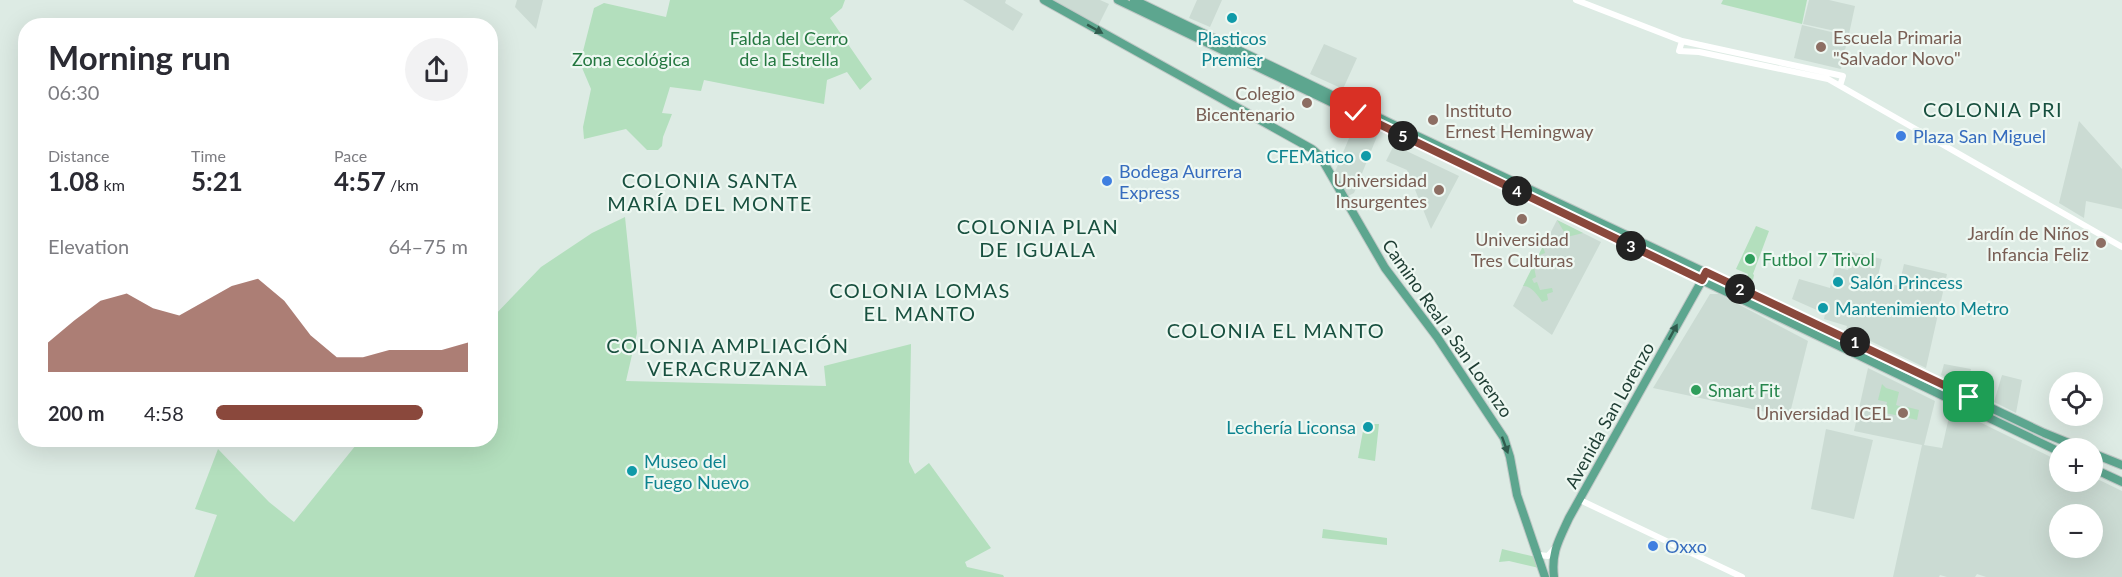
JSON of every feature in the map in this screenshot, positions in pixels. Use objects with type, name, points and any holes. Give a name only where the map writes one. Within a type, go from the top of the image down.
[{"type":"main road","name":"Camino Real a San Lorenzo","points":[[1044,0],[1312,149],[1320,156],[1371,246],[1402,292],[1437,337],[1504,438],[1517,495],[1539,555]]},
{"type":"main road","points":[[1118,0],[1704,276],[2059,438]]},
{"type":"main road","points":[[1134,0],[1704,276],[2049,447]]},
{"type":"main road","name":"Avenida San Lorenzo","points":[[1554,577],[1554,549],[1704,276]]},
{"type":"main road","points":[[2021,434],[2026,424]]},
{"type":"main road","points":[[2103,457],[2122,465]]},
{"type":"main road","points":[[2103,473],[2122,482]]},
{"type":"main road","points":[[1539,555],[1545,577]]},
{"type":"street","points":[[1576,0],[1682,42],[1843,76],[1840,86]]},
{"type":"street","points":[[1682,42],[1678,51],[1699,52],[1815,75],[1840,86],[2122,247]]},
{"type":"street","points":[[1580,500],[1742,577]]},
{"type":"street","points":[[1539,555],[1548,556],[1554,549]]},
{"type":"shaded area","points":[[517,0],[543,0],[536,29],[515,7]]},
{"type":"shaded area","points":[[963,0],[1006,0],[1005,3],[1023,14],[1013,31]]},
{"type":"shaded area","points":[[1049,0],[1100,0],[1109,4],[1097,28]]},
{"type":"shaded area","points":[[1197,0],[1222,0],[1210,27],[1189,18]]},
{"type":"shaded area","points":[[1809,0],[1829,0],[1855,6],[1849,34],[1803,24]]},
{"type":"shaded area","name":"Escuela Primaria \"Salvador Novo\"","points":[[1802,25],[1848,36],[1841,69],[1794,58]]},
{"type":"shaded area","points":[[1324,44],[1357,58],[1343,89],[1310,74]]},
{"type":"shaded area","points":[[2079,121],[2122,169],[2122,209],[2086,201],[2084,218],[2059,203]]},
{"type":"shaded area","points":[[1355,124],[1378,134],[1354,193],[1348,196],[1334,174]]},
{"type":"shaded area","points":[[1394,145],[1459,176],[1431,229],[1407,170],[1386,161]]},
{"type":"shaded area","points":[[1557,220],[1601,242],[1552,335],[1513,306]]},
{"type":"shaded area","points":[[1852,252],[1882,259],[1877,280],[1899,286],[1904,264],[1947,274],[1926,368],[1858,335],[1859,331],[1846,331],[1847,326],[1824,319],[1827,304],[1821,303],[1819,311],[1792,299],[1799,279],[1830,288],[1835,267],[1848,270]]},
{"type":"shaded area","points":[[1710,294],[1719,294],[1808,341],[1789,417],[1653,388]]},
{"type":"shaded area","points":[[1944,364],[1971,369],[1967,387],[1941,375]]},
{"type":"shaded area","points":[[1868,368],[1935,401],[1924,445],[1942,448],[1951,408],[2049,456],[2049,492],[2103,492],[2103,482],[2122,491],[2122,577],[1986,577],[1977,574],[1975,577],[1940,575],[1939,577],[1893,577],[1922,445],[1854,431]]},
{"type":"shaded area","points":[[2002,375],[2022,380],[2016,413],[1994,402]]},
{"type":"shaded area","points":[[1826,429],[1873,440],[1854,519],[1811,509]]},
{"type":"green space","points":[[670,0],[845,0],[842,8],[830,18],[872,79],[860,90],[847,72],[827,80],[824,104],[704,80],[701,91],[670,87],[662,113],[672,114],[662,146],[658,150],[647,150],[626,129],[584,139],[583,127],[591,89],[580,63],[594,8],[604,3],[666,17]]},
{"type":"green space","points":[[1723,0],[1807,0],[1802,24],[1721,4]]},
{"type":"green space","points":[[625,217],[637,333],[626,381],[826,386],[824,366],[911,344],[909,462],[915,474],[929,463],[991,548],[965,562],[967,567],[1004,577],[194,577],[217,515],[195,509],[218,449],[269,502],[294,522],[354,447],[498,447],[498,312],[541,267],[592,233]]},
{"type":"green space","points":[[1557,220],[1583,233],[1567,237]]},
{"type":"green space","name":"Futbol 7 Trivol","points":[[1756,226],[1769,231],[1753,274],[1753,280],[1750,279],[1749,282],[1745,281],[1748,274],[1736,269]]},
{"type":"green space","points":[[1543,246],[1545,253],[1540,255],[1543,264],[1534,267],[1536,277],[1532,279],[1534,283],[1537,282],[1540,290],[1552,288],[1553,292],[1547,294],[1548,300],[1542,302],[1531,289],[1523,286]]},
{"type":"green space","points":[[1882,384],[1886,388],[1899,392],[1896,405],[1902,407],[1900,416],[1885,413],[1887,402],[1878,400]]},
{"type":"green space","points":[[1903,406],[1919,410],[1917,420],[1901,416]]},
{"type":"green space","points":[[1374,424],[1379,424],[1375,461],[1358,458],[1363,431],[1372,432]]},
{"type":"green space","points":[[1323,529],[1387,538],[1387,545],[1322,538]]},
{"type":"green space","points":[[1502,549],[1536,557],[1539,568],[1509,561],[1499,562]]},
{"type":"place","name":"Plasticos Premier","points":[[1232,18]]},
{"type":"place","name":"Escuela Primaria \"Salvador Novo\"","points":[[1821,47]]},
{"type":"place","name":"Colegio Bicentenario","points":[[1307,103]]},
{"type":"place","name":"Instituto Ernest Hemingway","points":[[1433,120]]},
{"type":"place","name":"Plaza San Miguel","points":[[1901,136]]},
{"type":"place","name":"CFEMatico","points":[[1366,156]]},
{"type":"place","name":"Bodega Aurrera Express","points":[[1107,181]]},
{"type":"place","name":"Universidad Insurgentes","points":[[1439,190]]},
{"type":"place","name":"Universidad Tres Culturas","points":[[1522,219]]},
{"type":"place","name":"Jardín de Niños Infancia Feliz","points":[[2101,243]]},
{"type":"place","name":"Futbol 7 Trivol","points":[[1750,259]]},
{"type":"place","name":"Salón Princess","points":[[1838,282]]},
{"type":"place","name":"Mantenimiento Metro","points":[[1823,308]]},
{"type":"place","name":"Smart Fit","points":[[1696,390]]},
{"type":"place","name":"Universidad ICEL","points":[[1903,413]]},
{"type":"place","name":"Lechería Liconsa","points":[[1368,427]]},
{"type":"place","name":"Museo del Fuego Nuevo","points":[[632,471]]},
{"type":"place","name":"Oxxo","points":[[1653,546]]},
{"type":"district","name":"COLONIA PRI","points":[[1993,109]]},
{"type":"district","name":"COLONIA SANTA MARÍA DEL MONTE","points":[[710,192]]},
{"type":"district","name":"COLONIA PLAN DE IGUALA","points":[[1038,238]]},
{"type":"district","name":"COLONIA LOMAS EL MANTO","points":[[920,302]]},
{"type":"district","name":"COLONIA EL MANTO","points":[[1276,330]]},
{"type":"district","name":"COLONIA AMPLIACIÓN VERACRUZANA","points":[[728,356]]},
{"type":"route","points":[[1356,113],[1702,280],[1706,272],[1969,397]]},
{"type":"park label","name":"Falda del Cerro de la Estrella","points":[[789,48]]},
{"type":"park label","name":"Zona ecológica","points":[[631,59]]}]
